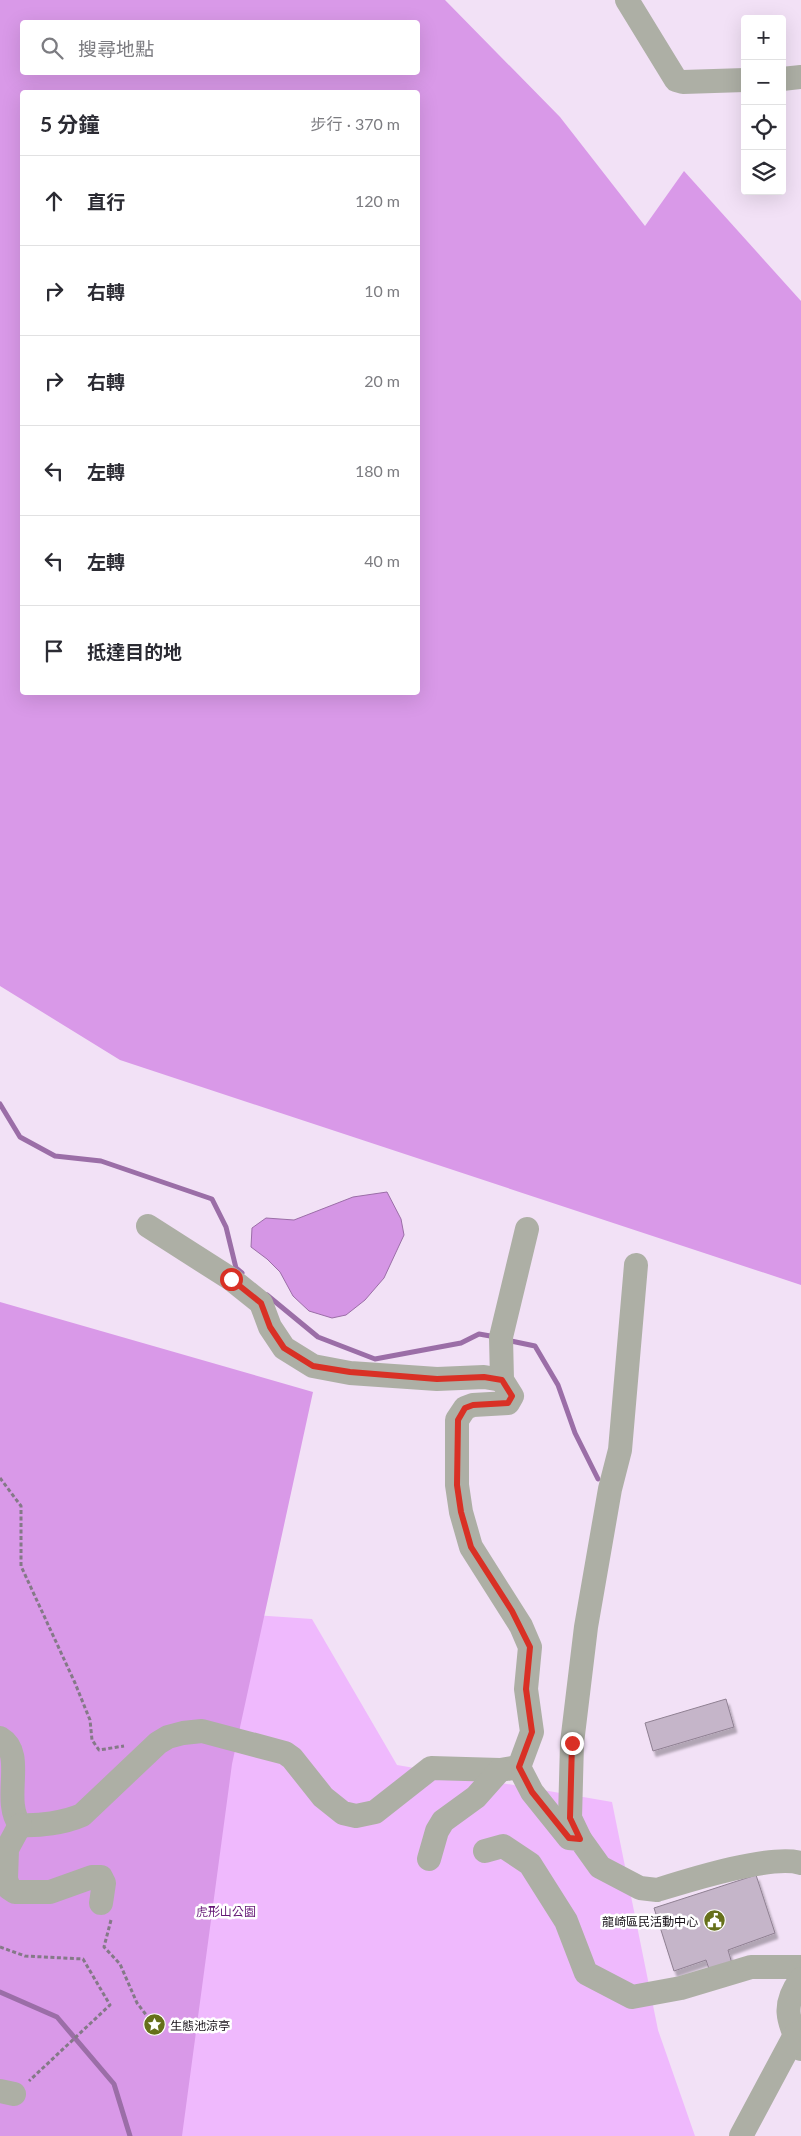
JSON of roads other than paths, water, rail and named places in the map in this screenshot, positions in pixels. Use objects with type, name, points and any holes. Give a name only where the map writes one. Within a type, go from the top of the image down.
[{"type":"street","points":[[627,0],[676,80],[683,82],[741,80]]},
{"type":"street","points":[[786,79],[801,77]]},
{"type":"street","points":[[148,1226],[231,1279],[261,1303],[270,1327],[284,1348],[313,1366],[360,1373],[437,1379],[484,1377],[502,1380]]},
{"type":"street","points":[[429,1859],[438,1830],[443,1821],[476,1797],[510,1768],[532,1732],[526,1689],[530,1647],[512,1611],[471,1547],[461,1512],[457,1485],[458,1420],[465,1408],[473,1405],[508,1403],[512,1396],[502,1380],[501,1337],[527,1229]]},
{"type":"street","points":[[636,1266],[620,1450],[610,1489],[586,1627],[572,1743],[570,1818],[580,1839],[600,1866],[640,1888],[657,1890],[767,1861],[790,1860],[801,1863]]},
{"type":"street","points":[[20,1825],[71,1820],[82,1815],[158,1743],[183,1733],[202,1731],[285,1753],[292,1758],[323,1797],[343,1813],[356,1816],[375,1812],[431,1768],[510,1768],[569,1838],[580,1839]]},
{"type":"street","points":[[0,1738],[8,1743],[13,1754],[11,1799],[14,1816],[20,1825]]},
{"type":"street","points":[[20,1825],[7,1849],[6,1879],[8,1888],[15,1892],[50,1892],[92,1877],[100,1877],[104,1883],[101,1903]]},
{"type":"street","points":[[485,1851],[503,1846],[530,1864],[566,1922],[586,1973],[632,1997],[681,1988],[751,1967],[801,1967]]},
{"type":"street","points":[[741,2136],[799,2039],[789,2022],[788,2001],[801,1979]]},
{"type":"waterway","points":[[0,1104],[20,1137],[55,1156],[101,1161],[212,1199],[226,1227],[236,1268],[242,1273]]},
{"type":"waterway","points":[[267,1295],[318,1337],[375,1359],[461,1343],[479,1334],[496,1337]]},
{"type":"waterway","points":[[506,1340],[535,1346],[558,1385],[575,1433],[598,1479]]},
{"type":"waterway","points":[[0,1992],[57,2017],[114,2084],[130,2136]]},
{"type":"place","name":"龍崎區民活動中心","points":[[714,1921]]},
{"type":"place","name":"生態池涼亭","points":[[154,2025]]},
{"type":"park label","name":"虎形山公園","points":[[226,1911]]}]
